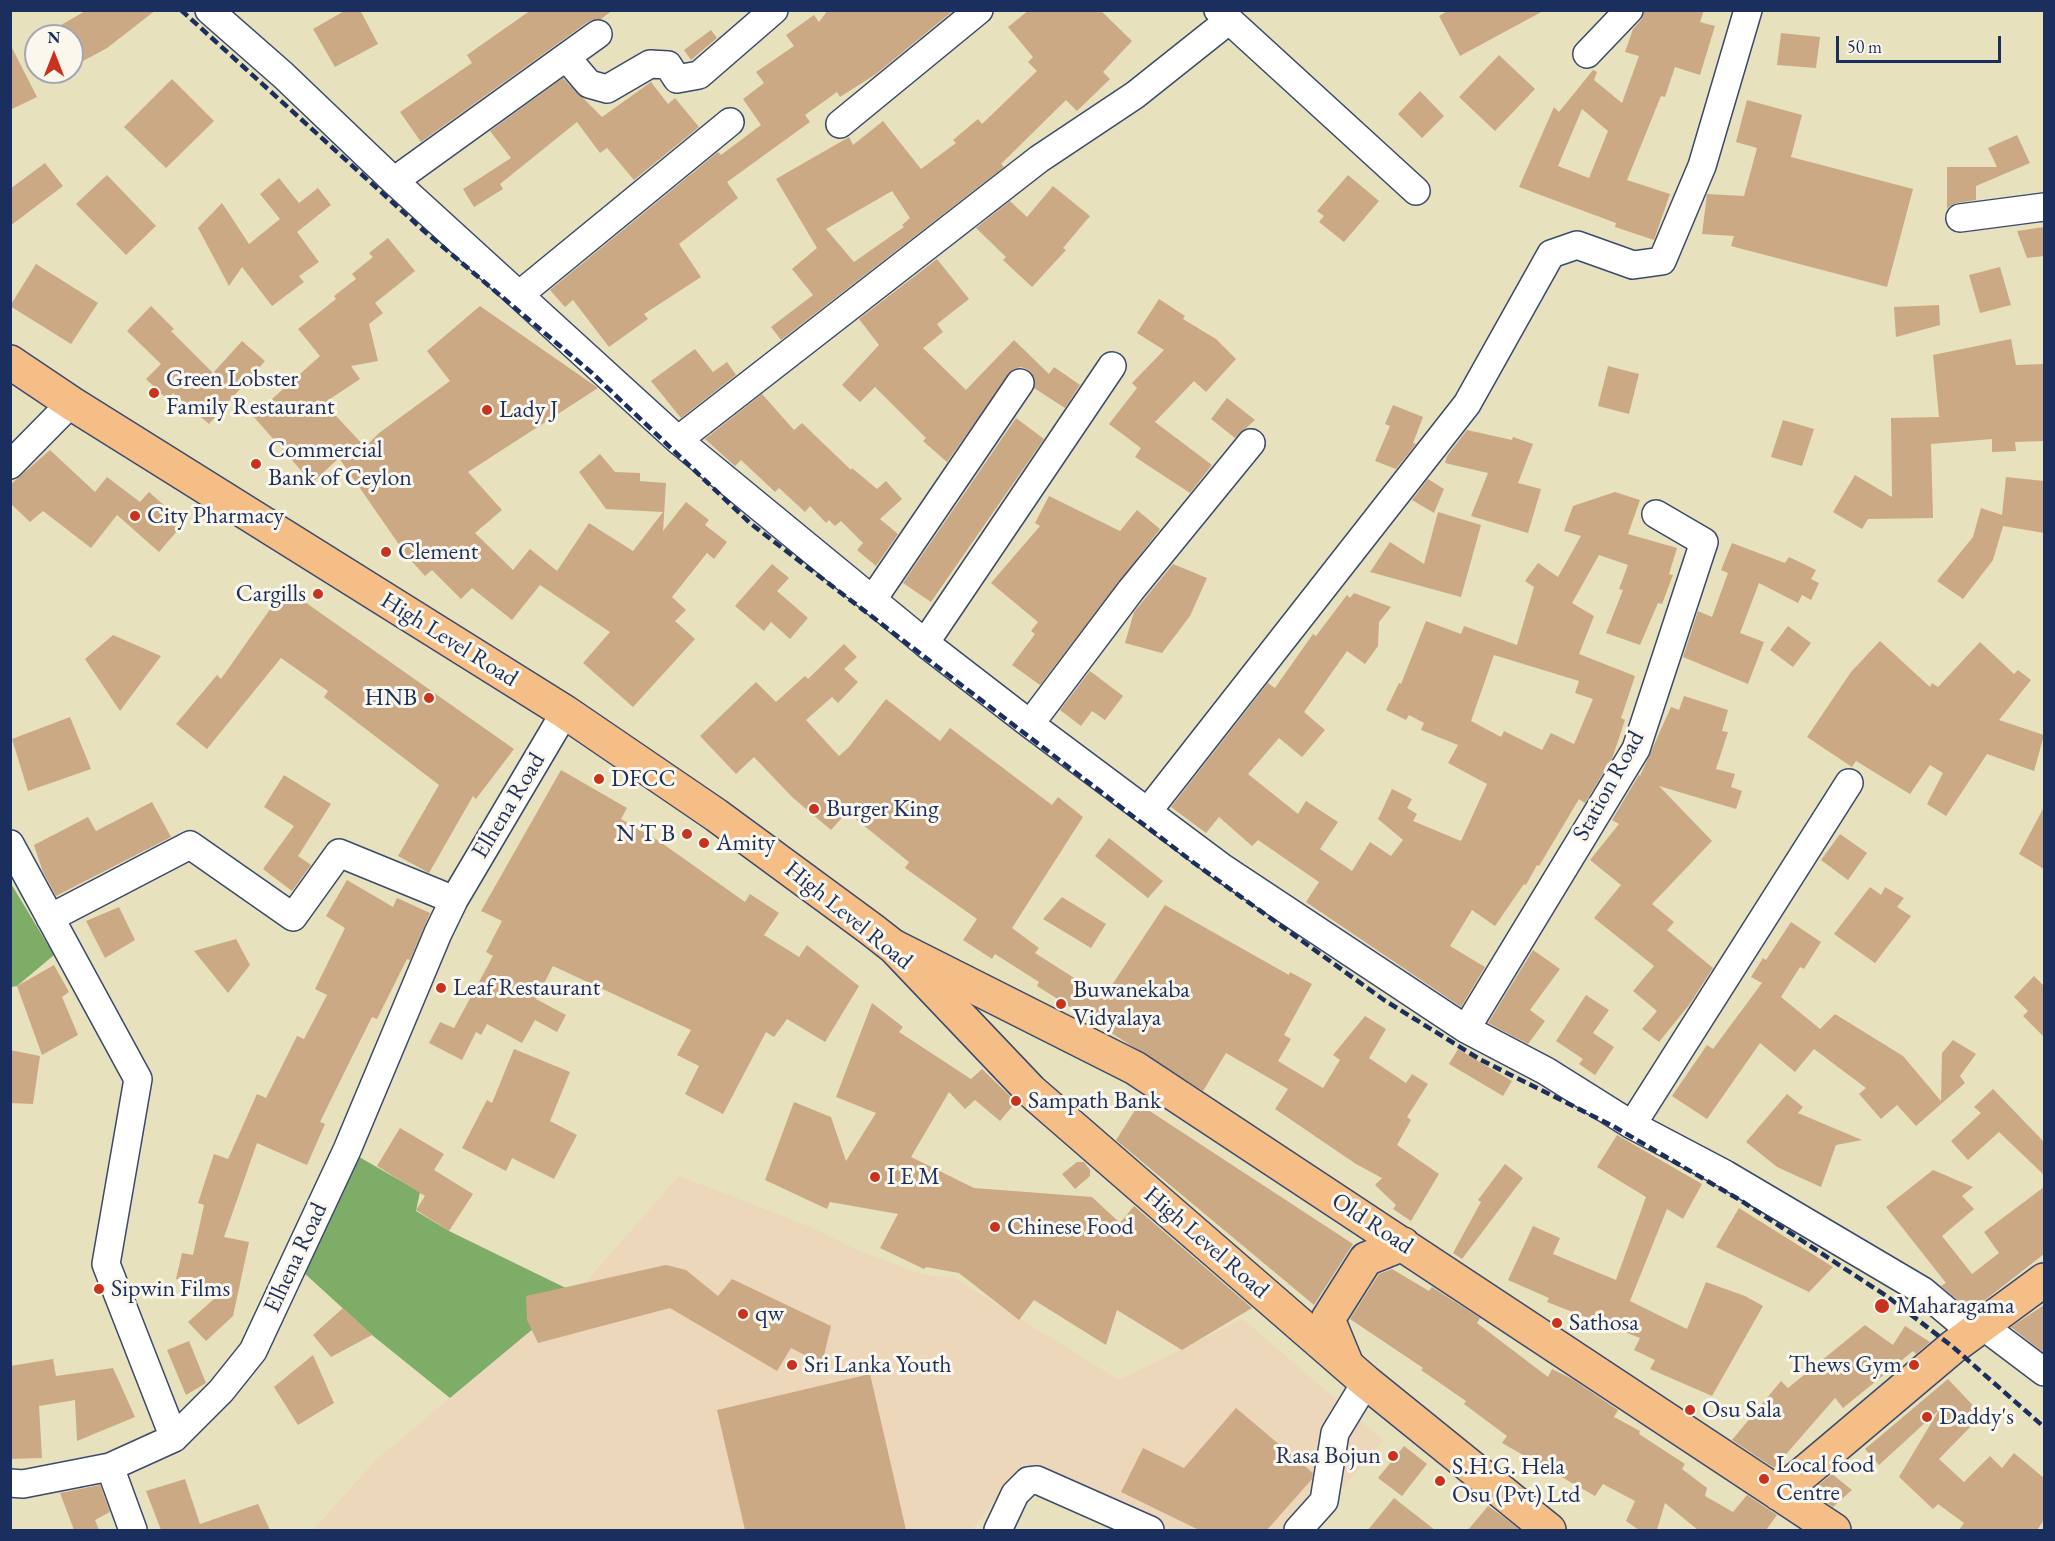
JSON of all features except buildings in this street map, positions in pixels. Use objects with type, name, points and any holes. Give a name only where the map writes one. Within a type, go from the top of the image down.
[{"type":"main road","name":"High Level Road","points":[[10,362],[71,403],[565,712],[716,815],[894,947],[1031,1091],[1356,1374],[1549,1530]]},
{"type":"main road","name":"Old Road","points":[[894,947],[1135,1068],[1834,1530]]},
{"type":"main road","points":[[1356,1374],[1328,1319],[1366,1259],[1403,1244]]},
{"type":"main road","points":[[1779,1494],[1978,1329],[2044,1280]]},
{"type":"street","points":[[209,10],[283,75],[394,181],[678,440],[925,643],[1223,868],[1466,1029],[1546,1071],[1632,1125],[1725,1174],[1923,1290],[2044,1372]]},
{"type":"street","points":[[566,57],[589,84],[607,88],[650,64],[668,65],[678,79],[699,75],[774,10]]},
{"type":"street","points":[[840,124],[978,10]]},
{"type":"street","points":[[1587,54],[1629,10]]},
{"type":"street","points":[[1148,811],[1467,404],[1551,254],[1577,245],[1633,266],[1662,261],[1702,166],[1748,10]]},
{"type":"street","points":[[678,440],[1039,159],[1135,95],[1223,16],[1416,191]]},
{"type":"street","points":[[394,181],[598,34]]},
{"type":"street","points":[[519,295],[730,122]]},
{"type":"street","points":[[1960,218],[2044,207]]},
{"type":"street","points":[[925,643],[1112,366]]},
{"type":"street","points":[[873,599],[1020,383]]},
{"type":"street","points":[[10,465],[71,403]]},
{"type":"street","points":[[1030,724],[1131,590],[1251,443]]},
{"type":"street","name":"Station Road","points":[[1466,1029],[1636,749],[1704,542],[1656,514]]},
{"type":"street","name":"Elhena Road","points":[[10,1483],[23,1484],[110,1467],[174,1438],[221,1391],[253,1351],[346,1150],[454,900],[565,712]]},
{"type":"street","points":[[1632,1125],[1849,783]]},
{"type":"street","points":[[10,844],[138,1078],[106,1264],[174,1438]]},
{"type":"street","points":[[50,918],[189,845],[293,917],[339,853],[454,900]]},
{"type":"street","points":[[1298,1530],[1324,1501],[1335,1433],[1356,1374]]},
{"type":"street","points":[[110,1467],[133,1530]]},
{"type":"street","points":[[998,1530],[1015,1494],[1028,1481],[1037,1480],[1150,1530]]},
{"type":"shaded area","name":"Sri Lanka Youth","points":[[679,1176],[806,1225],[857,1250],[924,1275],[954,1278],[1119,1380],[1243,1319],[1383,1440],[1307,1530],[1166,1530],[1034,1468],[1007,1484],[972,1530],[313,1530],[376,1460],[576,1293]]},
{"type":"green space","points":[[10,882],[54,955],[17,986],[11,987]]},
{"type":"green space","points":[[347,1150],[420,1192],[416,1211],[449,1231],[576,1293],[450,1398],[372,1335],[302,1271]]},
{"type":"railway","points":[[181,10],[424,231],[592,373],[751,524],[1194,863],[1384,1000],[1481,1060],[1613,1126],[1740,1200],[1888,1297],[1953,1347],[2044,1427]]},
{"type":"place","name":"Green Lobster Family Restaurant","points":[[154,393]]},
{"type":"place","name":"Lady J","points":[[487,410]]},
{"type":"place","name":"Commercial Bank of Ceylon","points":[[256,464]]},
{"type":"place","name":"City Pharmacy","points":[[135,516]]},
{"type":"place","name":"Clement","points":[[386,552]]},
{"type":"place","name":"Cargills","points":[[318,594]]},
{"type":"place","name":"HNB","points":[[429,698]]},
{"type":"place","name":"DFCC","points":[[599,779]]},
{"type":"place","name":"Burger King","points":[[814,809]]},
{"type":"place","name":"N T B","points":[[687,834]]},
{"type":"place","name":"Amity","points":[[704,843]]},
{"type":"place","name":"Leaf Restaurant","points":[[441,988]]},
{"type":"place","name":"Buwanekaba Vidyalaya","points":[[1061,1004]]},
{"type":"place","name":"Sampath Bank","points":[[1016,1101]]},
{"type":"place","name":"I E M","points":[[875,1177]]},
{"type":"place","name":"Chinese Food","points":[[995,1227]]},
{"type":"place","name":"Sipwin Films","points":[[99,1289]]},
{"type":"place","name":"Maharagama","points":[[1882,1306]]},
{"type":"place","name":"qw","points":[[743,1314]]},
{"type":"place","name":"Sathosa","points":[[1557,1323]]},
{"type":"place","name":"Sri Lanka Youth","points":[[792,1365]]},
{"type":"place","name":"Thews Gym","points":[[1914,1365]]},
{"type":"place","name":"Osu Sala","points":[[1690,1410]]},
{"type":"place","name":"Daddy's","points":[[1927,1417]]},
{"type":"place","name":"Rasa Bojun","points":[[1393,1456]]},
{"type":"place","name":"Local food Centre","points":[[1764,1479]]},
{"type":"place","name":"S.H.G. Hela Osu (Pvt) Ltd","points":[[1440,1481]]}]
